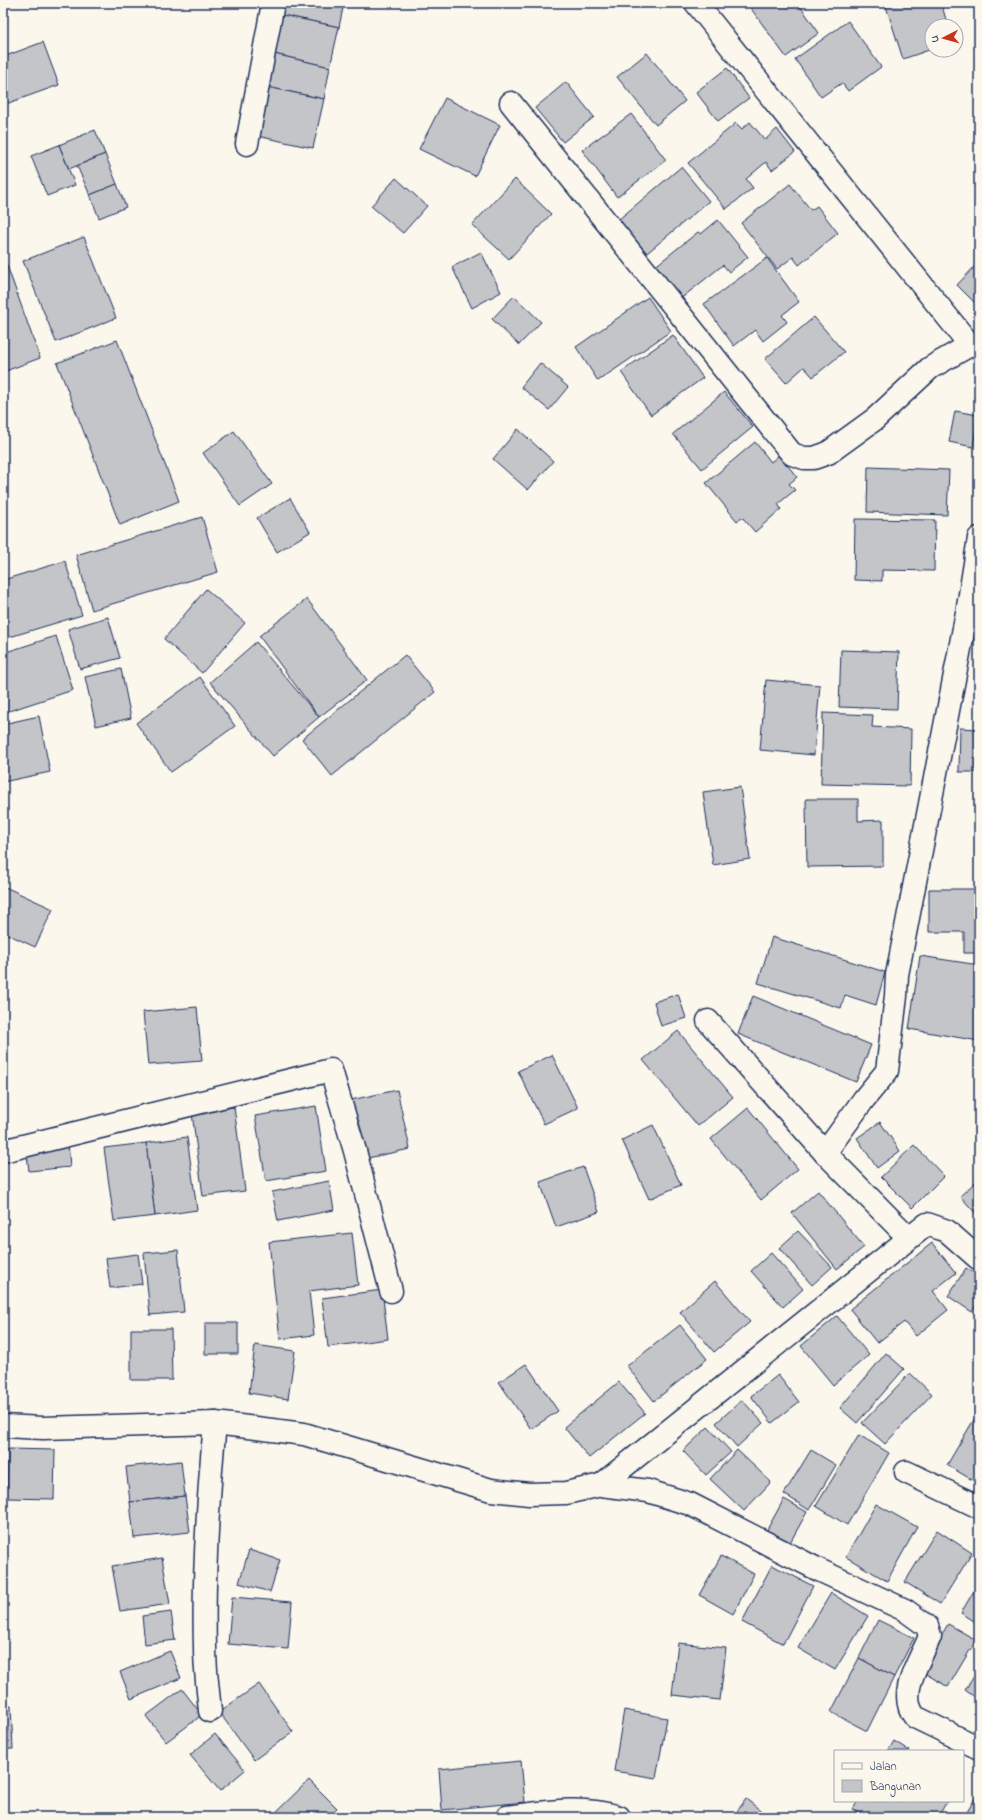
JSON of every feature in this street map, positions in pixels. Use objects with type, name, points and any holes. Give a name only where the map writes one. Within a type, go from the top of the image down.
[{"type":"street","points":[[247,144],[273,3]]},
{"type":"street","points":[[511,103],[792,454],[804,458],[814,458],[828,453],[875,419],[930,368],[974,345],[696,3]]},
{"type":"street","points":[[825,1153],[864,1099],[887,1071],[897,975],[968,607],[979,538]]},
{"type":"street","points":[[708,1021],[825,1153],[909,1238]]},
{"type":"street","points":[[3,1151],[331,1070],[355,1151],[391,1291]]},
{"type":"street","points":[[601,1485],[927,1224],[947,1230],[979,1259]]},
{"type":"street","points":[[210,1711],[204,1649],[205,1564],[206,1522],[215,1423]]},
{"type":"street","points":[[3,1426],[43,1428],[215,1423],[304,1434],[491,1490],[529,1494],[566,1492],[601,1485],[648,1491],[690,1504],[819,1570],[905,1610],[927,1626],[930,1636],[911,1679],[908,1696],[909,1710],[915,1718],[979,1748]]},
{"type":"street","points":[[906,1472],[979,1507]]},
{"type":"street","points":[[507,1817],[565,1810],[584,1810],[619,1817]]},
{"type":"building","points":[[285,3],[344,3],[339,27],[282,15]]},
{"type":"building","points":[[747,3],[798,3],[819,33],[786,57]]},
{"type":"building","points":[[885,3],[941,3],[946,18],[924,18],[924,52],[903,59]]},
{"type":"building","points":[[282,15],[339,27],[330,67],[274,54]]},
{"type":"building","points":[[848,21],[881,67],[848,91],[842,83],[821,97],[795,59]]},
{"type":"building","points":[[43,42],[59,85],[6,104],[3,96],[3,57]]},
{"type":"building","points":[[647,53],[685,101],[656,125],[617,77]]},
{"type":"building","points":[[274,54],[330,67],[324,99],[267,87]]},
{"type":"building","points":[[727,68],[749,98],[718,121],[696,92]]},
{"type":"building","points":[[566,82],[594,117],[563,142],[535,108]]},
{"type":"building","points":[[267,87],[324,99],[313,148],[257,136]]},
{"type":"building","points":[[445,98],[500,125],[475,176],[419,149]]},
{"type":"building","points":[[631,114],[666,160],[617,197],[582,150]]},
{"type":"building","points":[[750,122],[765,140],[777,129],[795,152],[772,170],[766,162],[746,179],[753,188],[726,209],[688,163],[736,123],[742,129]]},
{"type":"building","points":[[95,130],[105,154],[69,169],[59,145]]},
{"type":"building","points":[[59,145],[75,185],[47,196],[31,156]]},
{"type":"building","points":[[105,154],[117,184],[90,195],[77,166]]},
{"type":"building","points":[[681,167],[709,201],[647,253],[618,220]]},
{"type":"building","points":[[396,178],[427,206],[403,233],[371,206]]},
{"type":"building","points":[[515,179],[551,214],[509,259],[472,225]]},
{"type":"building","points":[[117,184],[126,207],[99,218],[90,195]]},
{"type":"building","points":[[790,184],[811,210],[817,206],[838,233],[799,265],[793,257],[777,269],[741,223]]},
{"type":"building","points":[[718,220],[748,257],[729,272],[723,265],[679,300],[653,268],[698,232],[701,234]]},
{"type":"building","points":[[84,237],[116,318],[56,342],[23,261]]},
{"type":"building","points":[[481,252],[501,292],[472,308],[452,267]]},
{"type":"building","points":[[767,258],[799,302],[782,315],[787,322],[763,341],[755,330],[734,346],[704,304]]},
{"type":"building","points":[[5,260],[40,358],[3,372],[3,261]]},
{"type":"building","points":[[979,262],[979,298],[975,303],[957,285]]},
{"type":"building","points":[[514,296],[541,322],[519,345],[492,319]]},
{"type":"building","points":[[648,297],[671,331],[598,381],[576,347]]},
{"type":"building","points":[[814,317],[844,352],[813,377],[804,367],[786,383],[765,359]]},
{"type":"building","points":[[673,335],[703,378],[651,415],[621,372]]},
{"type":"building","points":[[117,340],[179,501],[120,525],[57,363]]},
{"type":"building","points":[[540,363],[568,387],[549,410],[521,387]]},
{"type":"building","points":[[724,392],[753,427],[702,469],[673,434]]},
{"type":"building","points":[[955,411],[978,415],[973,447],[949,442]]},
{"type":"building","points":[[518,429],[553,461],[528,490],[493,459]]},
{"type":"building","points":[[234,431],[272,484],[240,506],[203,453]]},
{"type":"building","points":[[755,442],[771,462],[779,455],[797,477],[789,484],[795,490],[778,504],[781,509],[755,532],[742,517],[737,521],[706,483]]},
{"type":"building","points":[[868,467],[949,470],[947,515],[867,512]]},
{"type":"building","points":[[290,498],[310,532],[277,552],[257,518]]},
{"type":"building","points":[[202,517],[218,572],[92,610],[76,555]]},
{"type":"building","points":[[855,519],[935,520],[934,571],[882,570],[882,581],[854,580]]},
{"type":"building","points":[[65,561],[82,615],[3,639],[3,580]]},
{"type":"building","points":[[206,589],[245,623],[202,673],[164,639]]},
{"type":"building","points":[[307,599],[367,680],[319,717],[259,636]]},
{"type":"building","points":[[108,617],[120,658],[80,669],[68,629]]},
{"type":"building","points":[[56,636],[73,690],[3,713],[3,653]]},
{"type":"building","points":[[256,642],[319,717],[273,756],[210,682]]},
{"type":"building","points":[[841,650],[899,652],[897,709],[839,707]]},
{"type":"building","points":[[405,655],[435,692],[332,776],[302,739]]},
{"type":"building","points":[[121,669],[131,718],[96,726],[85,677]]},
{"type":"building","points":[[200,677],[235,726],[171,772],[136,723]]},
{"type":"building","points":[[766,680],[820,685],[814,755],[760,750]]},
{"type":"building","points":[[823,713],[873,715],[872,727],[911,729],[910,786],[821,784]]},
{"type":"building","points":[[39,716],[50,772],[3,782],[3,724]]},
{"type":"building","points":[[960,728],[979,729],[979,772],[959,772]]},
{"type":"building","points":[[740,787],[750,859],[713,865],[703,792]]},
{"type":"building","points":[[806,799],[858,799],[858,821],[883,820],[883,866],[807,867]]},
{"type":"building","points":[[3,886],[53,909],[35,947],[3,932]]},
{"type":"building","points":[[929,889],[979,889],[979,953],[964,953],[964,932],[929,932]]},
{"type":"building","points":[[772,937],[885,972],[876,1005],[845,995],[841,1008],[758,983]]},
{"type":"building","points":[[920,956],[979,965],[979,1041],[909,1029]]},
{"type":"building","points":[[678,994],[686,1018],[661,1026],[654,1002]]},
{"type":"building","points":[[753,996],[871,1045],[856,1082],[738,1034]]},
{"type":"building","points":[[197,1007],[202,1061],[148,1065],[143,1012]]},
{"type":"building","points":[[678,1031],[733,1097],[698,1126],[643,1060]]},
{"type":"building","points":[[552,1055],[578,1108],[544,1124],[518,1071]]},
{"type":"building","points":[[397,1090],[410,1149],[363,1159],[351,1100]]},
{"type":"building","points":[[316,1106],[326,1171],[266,1181],[255,1116]]},
{"type":"building","points":[[234,1107],[245,1191],[203,1196],[192,1113]]},
{"type":"building","points":[[748,1108],[798,1169],[761,1200],[711,1139]]},
{"type":"building","points":[[880,1122],[900,1151],[877,1168],[857,1138]]},
{"type":"building","points":[[653,1125],[681,1185],[649,1199],[622,1140]]},
{"type":"building","points":[[187,1137],[197,1210],[155,1216],[146,1143]]},
{"type":"building","points":[[68,1142],[70,1167],[29,1171],[26,1146]]},
{"type":"building","points":[[146,1143],[155,1216],[114,1221],[104,1148]]},
{"type":"building","points":[[914,1145],[944,1176],[912,1208],[881,1177]]},
{"type":"building","points":[[583,1167],[599,1212],[556,1227],[540,1182]]},
{"type":"building","points":[[979,1179],[979,1217],[960,1196]]},
{"type":"building","points":[[329,1181],[334,1210],[278,1221],[272,1192]]},
{"type":"building","points":[[818,1191],[864,1247],[837,1269],[792,1213]]},
{"type":"building","points":[[798,1231],[832,1267],[812,1285],[779,1248]]},
{"type":"building","points":[[352,1233],[358,1285],[309,1291],[314,1335],[280,1339],[269,1242]]},
{"type":"building","points":[[932,1243],[956,1273],[933,1291],[948,1310],[916,1336],[904,1322],[877,1343],[850,1309]]},
{"type":"building","points":[[178,1250],[184,1312],[150,1315],[144,1253]]},
{"type":"building","points":[[771,1253],[803,1289],[783,1307],[751,1271]]},
{"type":"building","points":[[138,1254],[142,1284],[110,1288],[106,1258]]},
{"type":"building","points":[[966,1268],[979,1276],[979,1301],[972,1312],[948,1296]]},
{"type":"building","points":[[715,1281],[750,1322],[714,1352],[680,1312]]},
{"type":"building","points":[[382,1290],[388,1339],[328,1347],[322,1298]]},
{"type":"building","points":[[837,1316],[869,1355],[833,1385],[801,1346]]},
{"type":"building","points":[[205,1323],[238,1323],[238,1354],[205,1354]]},
{"type":"building","points":[[680,1325],[707,1359],[654,1401],[627,1366]]},
{"type":"building","points":[[131,1329],[171,1329],[172,1380],[131,1380]]},
{"type":"building","points":[[255,1345],[295,1351],[288,1399],[249,1393]]},
{"type":"building","points":[[886,1353],[904,1369],[857,1423],[840,1408]]},
{"type":"building","points":[[526,1364],[558,1411],[531,1429],[499,1382]]},
{"type":"building","points":[[910,1373],[932,1394],[885,1444],[862,1423]]},
{"type":"building","points":[[778,1375],[799,1402],[772,1423],[751,1396]]},
{"type":"building","points":[[619,1382],[645,1413],[589,1458],[564,1427]]},
{"type":"building","points":[[742,1400],[763,1423],[737,1447],[716,1423]]},
{"type":"building","points":[[979,1411],[979,1484],[947,1465]]},
{"type":"building","points":[[708,1427],[731,1452],[706,1475],[683,1451]]},
{"type":"building","points":[[859,1435],[889,1453],[847,1525],[816,1506]]},
{"type":"building","points":[[8,1449],[55,1450],[54,1499],[7,1498]]},
{"type":"building","points":[[737,1450],[771,1482],[744,1511],[710,1479]]},
{"type":"building","points":[[811,1450],[836,1465],[809,1510],[784,1494]]},
{"type":"building","points":[[181,1461],[185,1496],[130,1502],[126,1467]]},
{"type":"building","points":[[185,1496],[190,1532],[134,1538],[130,1502]]},
{"type":"building","points":[[784,1499],[807,1512],[787,1548],[764,1535]]},
{"type":"building","points":[[876,1504],[917,1527],[887,1581],[846,1557]]},
{"type":"building","points":[[937,1530],[972,1553],[940,1604],[905,1582]]},
{"type":"building","points":[[249,1550],[280,1560],[270,1592],[239,1583]]},
{"type":"building","points":[[721,1556],[754,1574],[733,1614],[699,1595]]},
{"type":"building","points":[[162,1558],[170,1604],[120,1611],[112,1566]]},
{"type":"building","points":[[772,1565],[813,1586],[783,1644],[742,1622]]},
{"type":"building","points":[[979,1582],[979,1624],[961,1613]]},
{"type":"building","points":[[831,1593],[868,1616],[835,1670],[798,1648]]},
{"type":"building","points":[[232,1597],[292,1602],[288,1649],[228,1644]]},
{"type":"building","points":[[171,1612],[175,1640],[145,1644],[142,1616]]},
{"type":"building","points":[[878,1620],[914,1638],[894,1677],[859,1658]]},
{"type":"building","points":[[948,1624],[976,1640],[948,1687],[921,1671]]},
{"type":"building","points":[[678,1643],[726,1648],[720,1700],[672,1695]]},
{"type":"building","points":[[170,1651],[181,1678],[131,1699],[120,1672]]},
{"type":"building","points":[[859,1658],[894,1677],[867,1731],[831,1712]]},
{"type":"building","points":[[979,1669],[979,1700],[965,1690]]},
{"type":"building","points":[[259,1684],[293,1732],[254,1760],[219,1712]]},
{"type":"building","points":[[182,1689],[202,1715],[166,1742],[146,1716]]},
{"type":"building","points":[[3,1706],[11,1706],[13,1749],[3,1749]]},
{"type":"building","points":[[624,1710],[667,1718],[656,1778],[614,1771]]},
{"type":"building","points":[[215,1734],[245,1770],[220,1791],[190,1755]]},
{"type":"building","points":[[894,1741],[908,1750],[889,1750]]},
{"type":"building","points":[[521,1761],[525,1802],[442,1810],[439,1769]]},
{"type":"building","points":[[309,1780],[337,1808],[328,1817],[271,1817]]},
{"type":"building","points":[[979,1792],[979,1817],[964,1817]]},
{"type":"building","points":[[746,1799],[769,1817],[733,1817]]},
{"type":"building","points":[[857,1802],[946,1802],[938,1817],[866,1817],[853,1809]]}]
